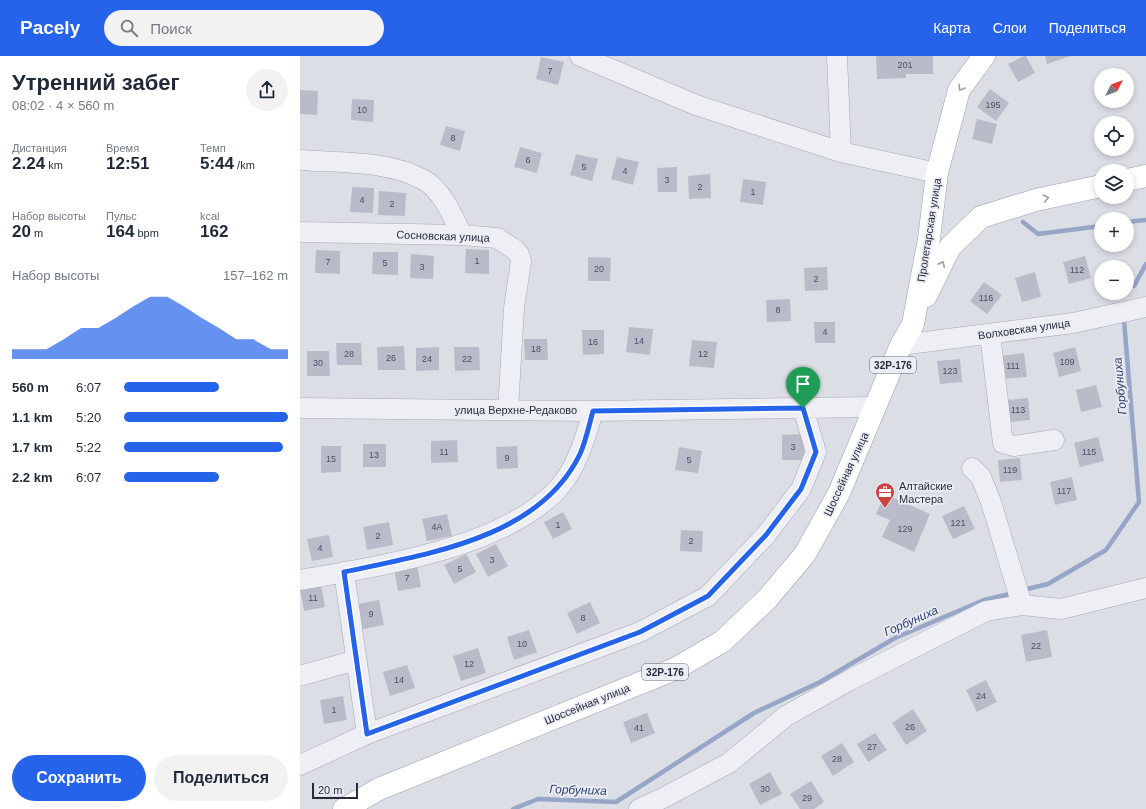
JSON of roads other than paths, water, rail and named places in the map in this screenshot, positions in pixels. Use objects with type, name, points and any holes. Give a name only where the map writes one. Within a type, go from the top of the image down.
[{"type":"main road","name":"Пролетарская улица","points":[[876,407],[901,345],[912,324],[929,239],[937,173],[959,90],[984,56]]},
{"type":"main road","points":[[1134,179],[1146,176]]},
{"type":"main road","points":[[912,324],[950,247],[981,217],[1036,200],[1094,188]]},
{"type":"main road","name":"Шоссейная улица","points":[[344,809],[379,789],[675,668],[723,641],[768,598],[806,554],[839,493],[876,407]]},
{"type":"street","points":[[580,56],[696,105],[841,152],[937,173]]},
{"type":"street","points":[[837,56],[841,152]]},
{"type":"street","points":[[300,160],[369,164],[397,170],[425,181],[447,205],[462,235]]},
{"type":"street","name":"Сосновская улица","points":[[300,232],[462,235],[497,238],[514,249],[519,254],[521,261],[514,308],[508,410]]},
{"type":"street","name":"Волховская улица","points":[[901,345],[1073,323],[1146,307]]},
{"type":"street","points":[[990,334],[1003,443],[1014,446],[1054,440]]},
{"type":"street","name":"улица Верхне-Редаково","points":[[300,408],[593,411],[876,407]]},
{"type":"street","points":[[300,765],[367,734],[640,632],[708,596],[766,535],[801,489],[816,452],[803,408]]},
{"type":"street","points":[[300,580],[442,551],[501,527],[530,511],[557,489],[580,454],[593,411]]},
{"type":"street","points":[[972,468],[981,477],[991,502],[1022,605]]},
{"type":"street","points":[[344,572],[367,734]]},
{"type":"street","points":[[639,809],[730,763],[786,716],[848,681],[986,611],[1022,605],[1061,609],[1146,588]]},
{"type":"street","points":[[300,676],[356,660]]},
{"type":"waterway","name":"Горбуниха","points":[[1134,221],[1146,220]]},
{"type":"waterway","name":"Горбуниха","points":[[1023,222],[1038,234],[1094,227]]},
{"type":"waterway","name":"Горбуниха","points":[[1134,286],[1146,264]]},
{"type":"waterway","name":"Горбуниха","points":[[1023,590],[1048,584],[1106,550],[1139,502],[1124,320]]},
{"type":"waterway","name":"Горбуниха","points":[[513,809],[538,799],[616,802],[754,713],[820,682],[895,638],[984,600],[1014,593]]},
{"type":"place","name":"Алтайские Мастера","points":[[885,509]]}]
